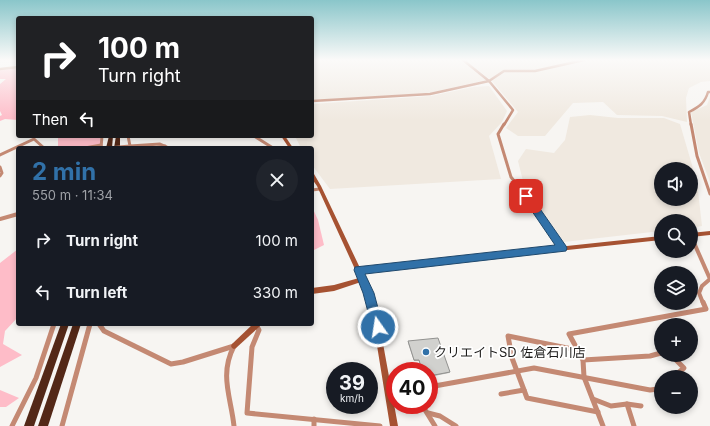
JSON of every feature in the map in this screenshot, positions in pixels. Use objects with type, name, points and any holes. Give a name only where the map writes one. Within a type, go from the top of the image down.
[{"type":"highway","points":[[29,426],[64,326]]},
{"type":"highway","points":[[43,426],[76,326]]},
{"type":"street","points":[[314,101],[428,94],[489,81],[514,110],[498,134],[511,176],[562,248]]},
{"type":"street","points":[[710,92],[708,92],[706,101],[703,105],[689,112],[697,156],[710,194]]},
{"type":"street","points":[[128,138],[130,146],[160,144],[165,146]]},
{"type":"street","points":[[257,138],[270,146]]},
{"type":"street","points":[[285,138],[291,146]]},
{"type":"street","points":[[19,146],[34,139],[42,146]]},
{"type":"street","points":[[0,155],[16,147]]},
{"type":"street","points":[[0,167],[2,173],[0,178]]},
{"type":"street","points":[[314,179],[359,270],[375,313],[394,426]]},
{"type":"street","points":[[314,190],[320,190]]},
{"type":"street","points":[[0,219],[16,215]]},
{"type":"street","points":[[698,235],[710,232]]},
{"type":"street","points":[[359,270],[654,239]]},
{"type":"street","points":[[603,426],[584,377],[583,360],[569,334],[706,309],[700,293],[702,286],[710,279],[698,252]]},
{"type":"street","points":[[314,292],[363,280]]},
{"type":"street","points":[[12,426],[36,378],[53,326]]},
{"type":"street","points":[[62,426],[89,326]]},
{"type":"street","points":[[100,326],[104,331],[171,364],[183,362],[234,346]]},
{"type":"street","points":[[234,426],[226,386],[229,354],[234,346],[256,326]]},
{"type":"street","points":[[257,326],[259,330],[252,348],[247,413],[380,426]]},
{"type":"street","points":[[578,350],[508,336],[512,358],[527,398],[598,412]]},
{"type":"street","points":[[583,360],[654,355]]},
{"type":"street","points":[[678,362],[684,368],[682,370]]},
{"type":"street","points":[[438,385],[534,368],[654,390]]},
{"type":"street","points":[[501,394],[524,390]]},
{"type":"street","points":[[593,399],[611,406],[627,404],[641,406]]},
{"type":"street","points":[[627,404],[634,426]]},
{"type":"street","points":[[429,414],[435,426]]},
{"type":"street","points":[[432,414],[440,416],[456,426]]},
{"type":"street","points":[[314,419],[314,426]]},
{"type":"shaded area","points":[[5,80],[16,80],[16,120],[5,119],[0,121],[0,116],[2,115],[0,111],[0,84]]},
{"type":"shaded area","points":[[314,80],[486,80],[429,93],[314,100]]},
{"type":"shaded area","points":[[491,80],[710,80],[701,82],[689,88],[686,98],[687,122],[662,116],[617,115],[603,102],[573,103],[545,136],[518,136],[506,128],[518,112]]},
{"type":"shaded area","points":[[489,86],[507,111],[502,122],[489,136],[501,179],[330,189],[314,168],[314,146],[300,146],[296,138],[314,138],[314,104],[431,96],[473,87]]},
{"type":"shaded area","points":[[710,97],[710,182],[699,153],[691,112],[707,105]]},
{"type":"shaded area","points":[[590,115],[618,118],[664,118],[680,124],[691,162],[654,162],[654,206],[698,206],[698,191],[702,226],[698,227],[698,214],[654,214],[654,232],[564,242],[524,185],[518,161],[526,149],[554,153],[565,140],[570,117]]},
{"type":"shaded area","points":[[58,138],[101,138],[100,145],[58,146]]},
{"type":"shaded area","points":[[314,211],[318,220],[324,245],[314,250]]},
{"type":"shaded area","points":[[16,251],[16,319],[5,331],[3,344],[22,355],[0,367],[0,263]]},
{"type":"shaded area","points":[[0,390],[19,398],[6,407],[0,407]]},
{"type":"building","name":"クリエイトSD 佐倉石川店","points":[[438,338],[450,372],[438,374],[438,362],[420,362],[419,360],[414,360],[408,341]]},
{"type":"place","name":"クリエイトSD 佐倉石川店","points":[[426,352]]},
{"type":"route","points":[[378,327],[369,293],[359,270],[562,248],[526,196]]}]
